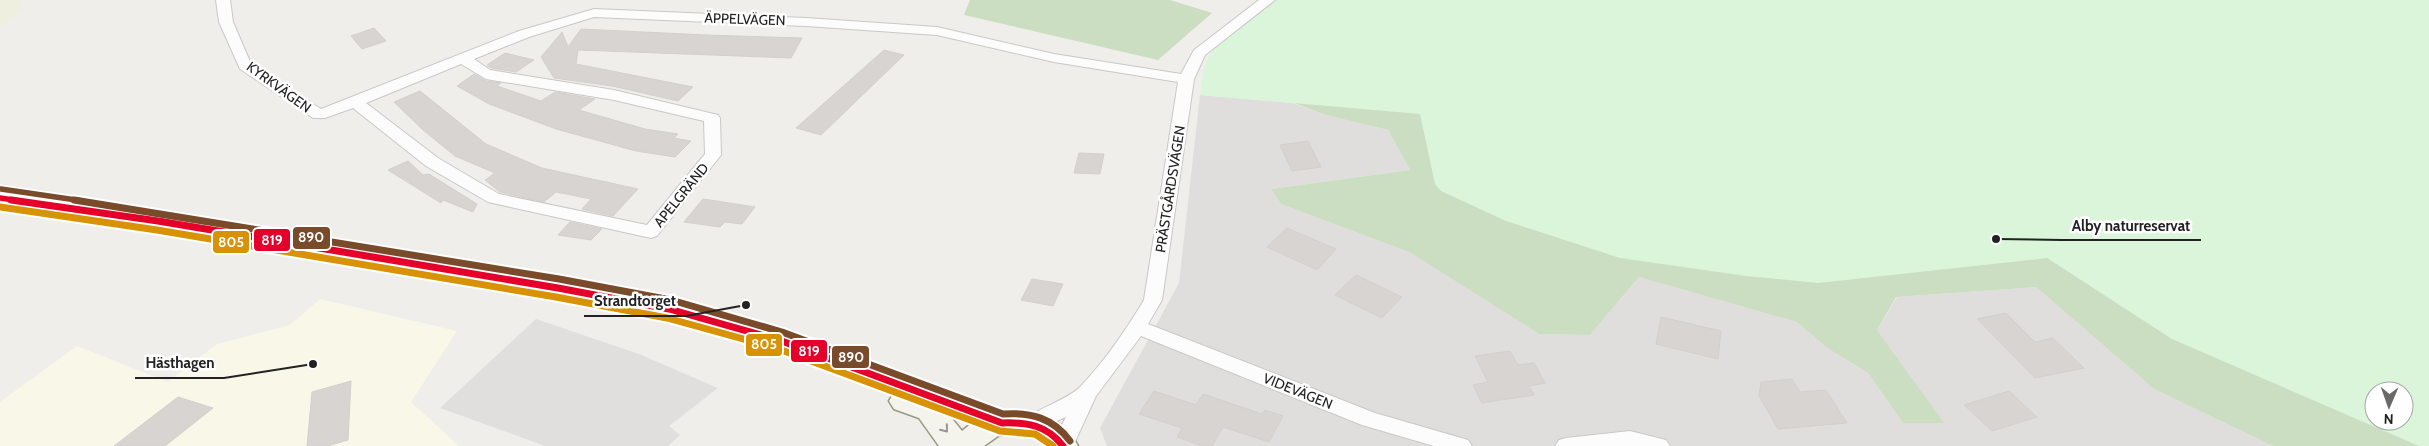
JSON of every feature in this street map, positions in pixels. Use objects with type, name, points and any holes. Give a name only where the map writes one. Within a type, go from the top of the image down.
[{"type":"main road","points":[[0,198],[158,221],[558,288],[669,309],[779,340],[1002,423]]},
{"type":"main road","points":[[558,288],[770,351],[929,410],[956,446]]},
{"type":"main road","points":[[967,446],[981,432],[1002,423],[1018,421],[1033,423],[1047,428],[1063,445]]},
{"type":"street","name":"KYRKVÄGEN","points":[[223,0],[226,22],[245,66],[319,115]]},
{"type":"street","name":"PRÄSTGÅRDSVÄGEN","points":[[1063,445],[1087,394],[1137,327],[1153,300],[1186,79],[1199,53],[1268,0]]},
{"type":"street","name":"ÄPPELVÄGEN","points":[[319,115],[356,103],[595,6],[938,31],[1054,58],[1186,79]]},
{"type":"street","name":"APELGRÄND","points":[[356,103],[432,162],[494,198],[650,232],[713,154],[712,118],[614,94],[486,74],[463,58]]},
{"type":"street","name":"VIDEVÄGEN","points":[[1137,327],[1369,419],[1461,446]]},
{"type":"street","name":"PRÄSTGÅRDSVÄGEN","points":[[1033,423],[1054,414],[1087,394]]},
{"type":"street","points":[[1566,446],[1630,439],[1659,446]]},
{"type":"shaded area","points":[[1200,95],[1292,103],[1326,115],[1388,130],[1410,170],[1271,189],[1281,204],[1409,252],[1539,334],[1590,335],[1639,277],[1797,322],[1827,348],[1868,373],[1903,423],[1943,423],[1877,330],[1897,297],[2036,287],[2154,389],[2273,446],[1107,446],[1100,428],[1179,283]]},
{"type":"shaded area","points":[[320,299],[457,331],[411,402],[459,446],[0,446],[0,402],[77,346],[168,382],[217,344],[290,325]]},
{"type":"shaded area","points":[[536,319],[639,354],[718,388],[669,426],[680,435],[668,446],[545,446],[440,408]]},
{"type":"green space","points":[[0,0],[22,0],[23,10],[0,27]]},
{"type":"green space","points":[[970,0],[1170,0],[1212,13],[1158,60],[964,15]]},
{"type":"green space","points":[[1275,0],[2429,0],[2429,446],[2419,446],[2384,431],[2414,431],[2414,381],[2364,381],[2364,422],[2172,339],[2047,258],[1818,283],[1746,276],[1620,258],[1506,221],[1441,191],[1435,184],[1420,114],[1200,95],[1202,79],[1211,53],[1224,38]]},
{"type":"green space","points":[[1287,0],[2429,0],[2429,446],[2273,446],[2154,389],[2036,287],[1896,297],[1877,330],[1944,423],[1903,423],[1868,373],[1827,348],[1797,322],[1639,277],[1590,335],[1539,334],[1409,252],[1281,204],[1271,189],[1410,170],[1388,130],[1326,115],[1214,73]]},
{"type":"building","points":[[374,28],[386,41],[362,49],[351,36]]},
{"type":"building","points":[[581,29],[802,38],[791,58],[578,50],[576,64],[693,87],[678,101],[612,86],[554,78],[541,57],[562,32],[568,47]]},
{"type":"building","points":[[884,50],[904,55],[821,135],[796,128]]},
{"type":"building","points":[[505,53],[534,60],[516,72],[491,68],[487,65]]},
{"type":"building","points":[[474,74],[486,81],[501,83],[497,86],[541,101],[555,92],[595,99],[579,110],[645,129],[678,134],[674,138],[691,141],[675,157],[636,151],[556,129],[489,104],[457,86]]},
{"type":"building","points":[[420,91],[486,144],[542,168],[638,189],[613,216],[582,209],[591,199],[556,192],[544,202],[500,192],[485,180],[495,173],[455,156],[423,130],[394,102]]},
{"type":"building","points":[[1308,141],[1321,167],[1292,171],[1280,145]]},
{"type":"building","points":[[1079,153],[1104,154],[1100,174],[1074,173]]},
{"type":"building","points":[[408,161],[423,175],[429,174],[477,204],[473,212],[443,200],[441,203],[388,170]]},
{"type":"building","points":[[703,199],[755,207],[742,224],[725,222],[720,227],[684,222]]},
{"type":"building","points":[[570,222],[602,229],[591,240],[558,235]]},
{"type":"building","points":[[1287,228],[1336,249],[1317,270],[1267,247]]},
{"type":"building","points":[[1356,275],[1402,297],[1382,318],[1335,295]]},
{"type":"building","points":[[1032,279],[1063,284],[1053,306],[1021,300]]},
{"type":"building","points":[[2006,313],[2035,342],[2053,338],[2084,368],[2035,378],[1977,319]]},
{"type":"building","points":[[1661,317],[1721,331],[1718,359],[1656,344]]},
{"type":"building","points":[[1510,351],[1518,365],[1534,363],[1545,383],[1529,386],[1534,395],[1482,403],[1473,385],[1488,382],[1475,356]]},
{"type":"building","points":[[1792,379],[1800,392],[1826,390],[1847,423],[1778,429],[1759,396],[1761,382]]},
{"type":"building","points":[[351,381],[348,440],[328,446],[307,446],[312,392]]},
{"type":"building","points":[[1154,391],[1196,405],[1203,394],[1262,414],[1265,410],[1283,416],[1269,442],[1223,427],[1212,446],[1202,446],[1177,437],[1182,428],[1139,414]]},
{"type":"building","points":[[2009,391],[2037,417],[1992,431],[1964,405]]},
{"type":"building","points":[[178,397],[213,408],[165,446],[114,446]]},
{"type":"transit line","name":"890","points":[[1,189],[159,212],[559,279],[671,300],[782,332],[1003,414],[1013,413],[1041,417],[1057,426],[1070,441]]},
{"type":"transit line","name":"819","points":[[0,198],[158,221],[558,288],[669,309],[779,340],[1002,423],[1029,423],[1037,425],[1051,432],[1063,446]]},
{"type":"transit line","name":"805","points":[[0,207],[157,230],[556,297],[667,318],[776,348],[1000,431],[1021,431],[1041,436],[1053,446]]},
{"type":"place","name":"Alby naturreservat","points":[[1996,239]]},
{"type":"place","name":"Strandtorget","points":[[746,305]]},
{"type":"place","name":"Hästhagen","points":[[313,364]]}]
